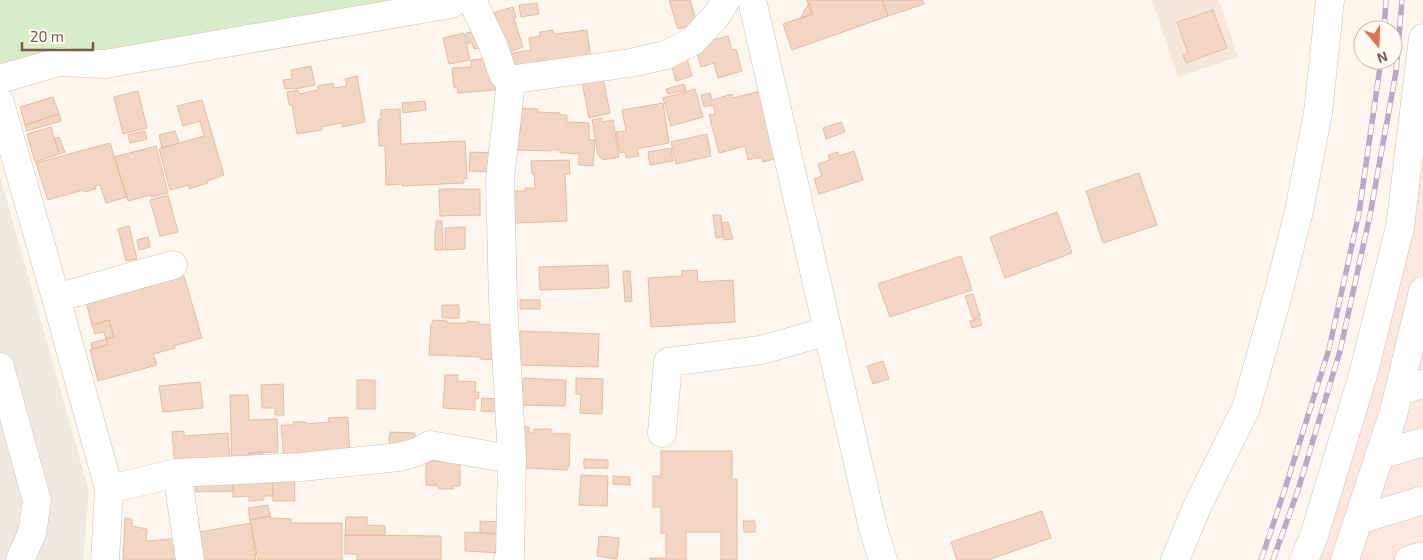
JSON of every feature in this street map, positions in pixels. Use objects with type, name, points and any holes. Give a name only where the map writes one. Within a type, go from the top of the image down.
[{"type":"street","points":[[0,79],[58,62],[105,64],[451,4],[456,0]]},
{"type":"street","points":[[472,0],[493,45],[503,74],[508,80],[510,90],[500,179],[503,300],[512,457],[510,557],[508,560]]},
{"type":"street","points":[[508,80],[630,63],[666,55],[693,41],[717,14],[726,0]]},
{"type":"street","points":[[752,0],[873,528],[883,560]]},
{"type":"street","points":[[1175,560],[1197,508],[1246,408],[1278,294],[1299,211],[1318,113],[1330,0]]},
{"type":"street","points":[[1304,560],[1314,536],[1363,375],[1400,227],[1423,38]]},
{"type":"street","points":[[0,104],[109,489],[105,560]]},
{"type":"street","points":[[56,298],[173,265]]},
{"type":"street","points":[[1345,560],[1393,415],[1411,387],[1423,291]]},
{"type":"street","points":[[662,434],[668,362],[761,350],[828,331]]},
{"type":"street","points":[[0,367],[37,501],[32,533],[20,560]]},
{"type":"street","points":[[1380,455],[1423,442]]},
{"type":"street","points":[[109,489],[177,473],[301,467],[399,458],[430,445],[493,456],[512,457]]},
{"type":"street","points":[[177,473],[190,560]]},
{"type":"street","points":[[1359,520],[1423,500]]},
{"type":"street","points":[[1409,560],[1423,556]]},
{"type":"shaded area","points":[[1152,0],[1219,0],[1238,57],[1178,77]]},
{"type":"shaded area","points":[[1423,105],[1423,560],[1310,560]]},
{"type":"shaded area","points":[[0,176],[89,491],[83,560],[0,560]]},
{"type":"green space","points":[[0,0],[408,0],[105,54],[56,48],[0,65]]},
{"type":"building","points":[[669,0],[690,0],[697,24],[678,29]]},
{"type":"building","points":[[807,0],[882,0],[888,16],[792,50],[783,24],[812,14]]},
{"type":"building","points":[[882,0],[922,0],[924,4],[888,16]]},
{"type":"building","points":[[537,3],[539,14],[521,17],[519,5]]},
{"type":"building","points":[[809,3],[812,14],[800,19]]},
{"type":"building","points":[[513,7],[516,18],[514,19],[523,47],[504,54],[492,13]]},
{"type":"building","points":[[1213,10],[1227,48],[1186,63],[1183,55],[1188,53],[1177,22]]},
{"type":"building","points":[[553,30],[554,34],[587,30],[591,59],[509,70],[507,54],[531,50],[529,38],[540,36],[540,32]]},
{"type":"building","points":[[479,31],[488,46],[474,49],[472,42],[468,44],[466,33]]},
{"type":"building","points":[[464,33],[470,60],[449,64],[443,38]]},
{"type":"building","points":[[728,36],[732,50],[736,49],[742,71],[718,78],[714,63],[701,67],[696,50],[707,46],[706,42]]},
{"type":"building","points":[[492,58],[495,90],[458,93],[457,87],[454,88],[452,68],[471,67],[471,60]]},
{"type":"building","points":[[687,59],[692,76],[676,81],[671,64]]},
{"type":"building","points":[[311,66],[315,85],[285,89],[283,80],[292,79],[291,70]]},
{"type":"building","points":[[357,76],[365,122],[342,127],[342,123],[321,127],[322,130],[297,134],[292,105],[289,105],[287,92],[298,90],[299,94],[318,90],[318,86],[333,83],[334,88],[347,86],[345,79]]},
{"type":"building","points":[[603,78],[610,113],[589,118],[582,82]]},
{"type":"building","points":[[684,84],[686,90],[668,94],[666,89]]},
{"type":"building","points":[[695,89],[703,117],[671,126],[663,98]]},
{"type":"building","points":[[138,91],[147,128],[123,134],[114,97]]},
{"type":"building","points":[[761,91],[778,158],[763,162],[761,157],[748,160],[745,146],[719,153],[709,115],[715,114],[713,105],[704,107],[701,95],[710,93],[712,100],[732,94],[733,98]]},
{"type":"building","points":[[53,97],[59,114],[25,125],[20,107]]},
{"type":"building","points":[[202,100],[224,175],[189,189],[189,185],[170,190],[159,149],[204,136],[200,121],[183,126],[177,106]]},
{"type":"building","points":[[425,101],[426,110],[403,113],[402,103]]},
{"type":"building","points":[[663,103],[669,143],[637,149],[639,156],[626,158],[625,152],[620,153],[616,132],[626,131],[622,110]]},
{"type":"building","points":[[518,108],[538,109],[538,112],[560,113],[560,115],[567,115],[567,122],[589,123],[589,140],[595,140],[593,166],[579,165],[579,154],[560,153],[560,150],[517,150],[517,134],[520,134],[521,123],[518,123]]},
{"type":"building","points":[[400,109],[401,144],[465,141],[467,179],[464,178],[464,183],[386,185],[385,146],[379,146],[378,120],[381,119],[381,110]]},
{"type":"building","points":[[59,114],[61,121],[27,131],[25,125]]},
{"type":"building","points":[[602,118],[602,122],[613,120],[619,157],[603,160],[598,155],[592,120]]},
{"type":"building","points":[[841,122],[845,132],[826,139],[823,128]]},
{"type":"building","points":[[51,127],[59,154],[35,162],[27,134]]},
{"type":"building","points":[[145,131],[147,139],[130,143],[128,135]]},
{"type":"building","points":[[175,131],[179,143],[162,148],[159,135]]},
{"type":"building","points":[[707,134],[711,156],[676,164],[671,142]]},
{"type":"building","points":[[59,137],[65,152],[59,154],[54,139]]},
{"type":"building","points":[[110,143],[127,197],[106,203],[100,185],[95,186],[96,189],[84,192],[83,190],[48,200],[36,163]]},
{"type":"building","points":[[156,146],[168,193],[128,201],[114,157]]},
{"type":"building","points":[[671,148],[673,161],[650,165],[648,152]]},
{"type":"building","points":[[854,151],[863,180],[819,194],[814,179],[822,176],[818,164],[830,160],[828,155],[838,152],[839,156]]},
{"type":"building","points":[[470,152],[496,153],[496,172],[469,171]]},
{"type":"building","points":[[569,160],[570,174],[565,174],[567,221],[515,223],[514,191],[525,191],[525,188],[535,188],[531,161]]},
{"type":"building","points":[[1139,173],[1157,225],[1103,243],[1086,191]]},
{"type":"building","points":[[439,189],[480,189],[480,215],[440,216]]},
{"type":"building","points":[[168,195],[178,232],[160,236],[150,200]]},
{"type":"building","points":[[1057,212],[1072,253],[1005,278],[990,237]]},
{"type":"building","points":[[713,215],[721,215],[723,237],[716,238]]},
{"type":"building","points":[[436,221],[442,221],[443,250],[435,250]]},
{"type":"building","points":[[728,222],[733,239],[724,240],[722,223]]},
{"type":"building","points":[[129,226],[137,259],[126,261],[118,229]]},
{"type":"building","points":[[465,227],[465,249],[445,250],[445,228]]},
{"type":"building","points":[[148,237],[150,247],[139,250],[137,240]]},
{"type":"building","points":[[961,256],[972,290],[890,317],[878,284]]},
{"type":"building","points":[[608,265],[609,288],[540,290],[539,267]]},
{"type":"building","points":[[697,270],[698,282],[733,280],[735,322],[651,327],[648,278],[682,276],[682,271]]},
{"type":"building","points":[[623,271],[630,271],[632,301],[625,302]]},
{"type":"building","points":[[184,276],[202,338],[153,354],[157,365],[98,381],[90,350],[108,345],[106,339],[114,337],[109,320],[92,325],[86,302]]},
{"type":"building","points":[[973,294],[980,316],[973,319],[965,296]]},
{"type":"building","points":[[520,300],[540,300],[540,309],[520,309]]},
{"type":"building","points":[[442,305],[459,305],[459,318],[442,318]]},
{"type":"building","points":[[980,318],[982,325],[972,328],[970,321]]},
{"type":"building","points":[[109,320],[114,337],[106,339],[104,332],[95,334],[92,325]]},
{"type":"building","points":[[433,320],[447,321],[447,323],[467,323],[467,321],[496,325],[494,360],[480,359],[480,357],[429,355],[431,324]]},
{"type":"building","points":[[520,331],[599,334],[598,367],[519,365]]},
{"type":"building","points":[[106,339],[108,345],[92,349],[91,343]]},
{"type":"building","points":[[883,361],[889,379],[873,384],[867,366]]},
{"type":"building","points":[[445,375],[458,375],[457,381],[476,382],[475,392],[479,392],[478,399],[475,398],[475,410],[443,408]]},
{"type":"building","points":[[523,378],[566,380],[565,406],[522,405]]},
{"type":"building","points":[[576,378],[603,379],[602,414],[580,413],[581,394],[576,394]]},
{"type":"building","points":[[357,380],[375,380],[375,409],[357,409]]},
{"type":"building","points":[[200,382],[203,408],[163,412],[159,386]]},
{"type":"building","points":[[283,384],[284,415],[275,415],[275,408],[262,408],[261,385]]},
{"type":"building","points":[[230,395],[248,395],[249,420],[277,419],[278,452],[249,453],[249,456],[243,456],[243,465],[232,465]]},
{"type":"building","points":[[482,398],[501,399],[500,412],[481,411]]},
{"type":"building","points":[[348,417],[350,458],[284,459],[281,425],[294,425],[293,422],[306,422],[307,424],[329,422],[328,418]]},
{"type":"building","points":[[525,427],[529,427],[529,433],[534,433],[534,429],[551,429],[551,433],[570,434],[569,467],[567,467],[567,470],[525,468],[523,466]]},
{"type":"building","points":[[184,431],[184,436],[228,433],[230,465],[175,468],[172,432]]},
{"type":"building","points":[[390,432],[415,433],[414,448],[389,446]]},
{"type":"building","points":[[661,451],[732,451],[732,479],[737,479],[737,560],[721,560],[721,532],[686,532],[686,560],[650,560],[650,558],[666,558],[666,533],[661,533],[661,507],[653,507],[653,476],[661,476]]},
{"type":"building","points":[[263,452],[258,464],[243,465],[243,456],[249,456],[249,453]]},
{"type":"building","points":[[584,459],[608,460],[608,468],[584,468]]},
{"type":"building","points":[[426,461],[460,462],[460,486],[453,486],[453,489],[439,489],[438,486],[426,485]]},
{"type":"building","points":[[272,474],[273,496],[264,496],[264,500],[249,501],[249,496],[233,497],[233,475]]},
{"type":"building","points":[[272,474],[294,474],[295,501],[273,501]]},
{"type":"building","points":[[233,475],[233,491],[196,492],[195,476]]},
{"type":"building","points":[[581,475],[608,476],[607,506],[579,505]]},
{"type":"building","points":[[613,476],[630,477],[630,485],[613,484]]},
{"type":"building","points":[[268,505],[270,516],[250,520],[248,508]]},
{"type":"building","points":[[1042,511],[1051,538],[988,560],[957,560],[951,542]]},
{"type":"building","points":[[270,516],[271,518],[291,519],[291,523],[342,523],[342,560],[258,560],[250,520]]},
{"type":"building","points":[[198,517],[200,532],[251,523],[256,560],[196,560],[190,518]]},
{"type":"building","points":[[346,517],[367,517],[367,525],[385,526],[385,535],[345,535]]},
{"type":"building","points":[[125,518],[132,519],[132,526],[147,529],[146,541],[181,538],[183,560],[123,560]]},
{"type":"building","points":[[480,521],[502,522],[501,534],[480,533]]},
{"type":"building","points":[[743,521],[755,521],[755,532],[744,532]]},
{"type":"building","points":[[465,532],[501,534],[502,553],[465,551]]},
{"type":"building","points":[[345,535],[441,536],[441,560],[357,560],[357,554],[345,554]]},
{"type":"building","points":[[599,536],[619,538],[617,559],[597,556]]},
{"type":"railway","points":[[1385,20],[1386,0]]},
{"type":"railway","points":[[1273,560],[1298,490],[1340,351],[1370,215],[1396,72],[1402,0]]},
{"type":"railway","points":[[1261,560],[1329,349],[1359,213],[1380,70]]}]
